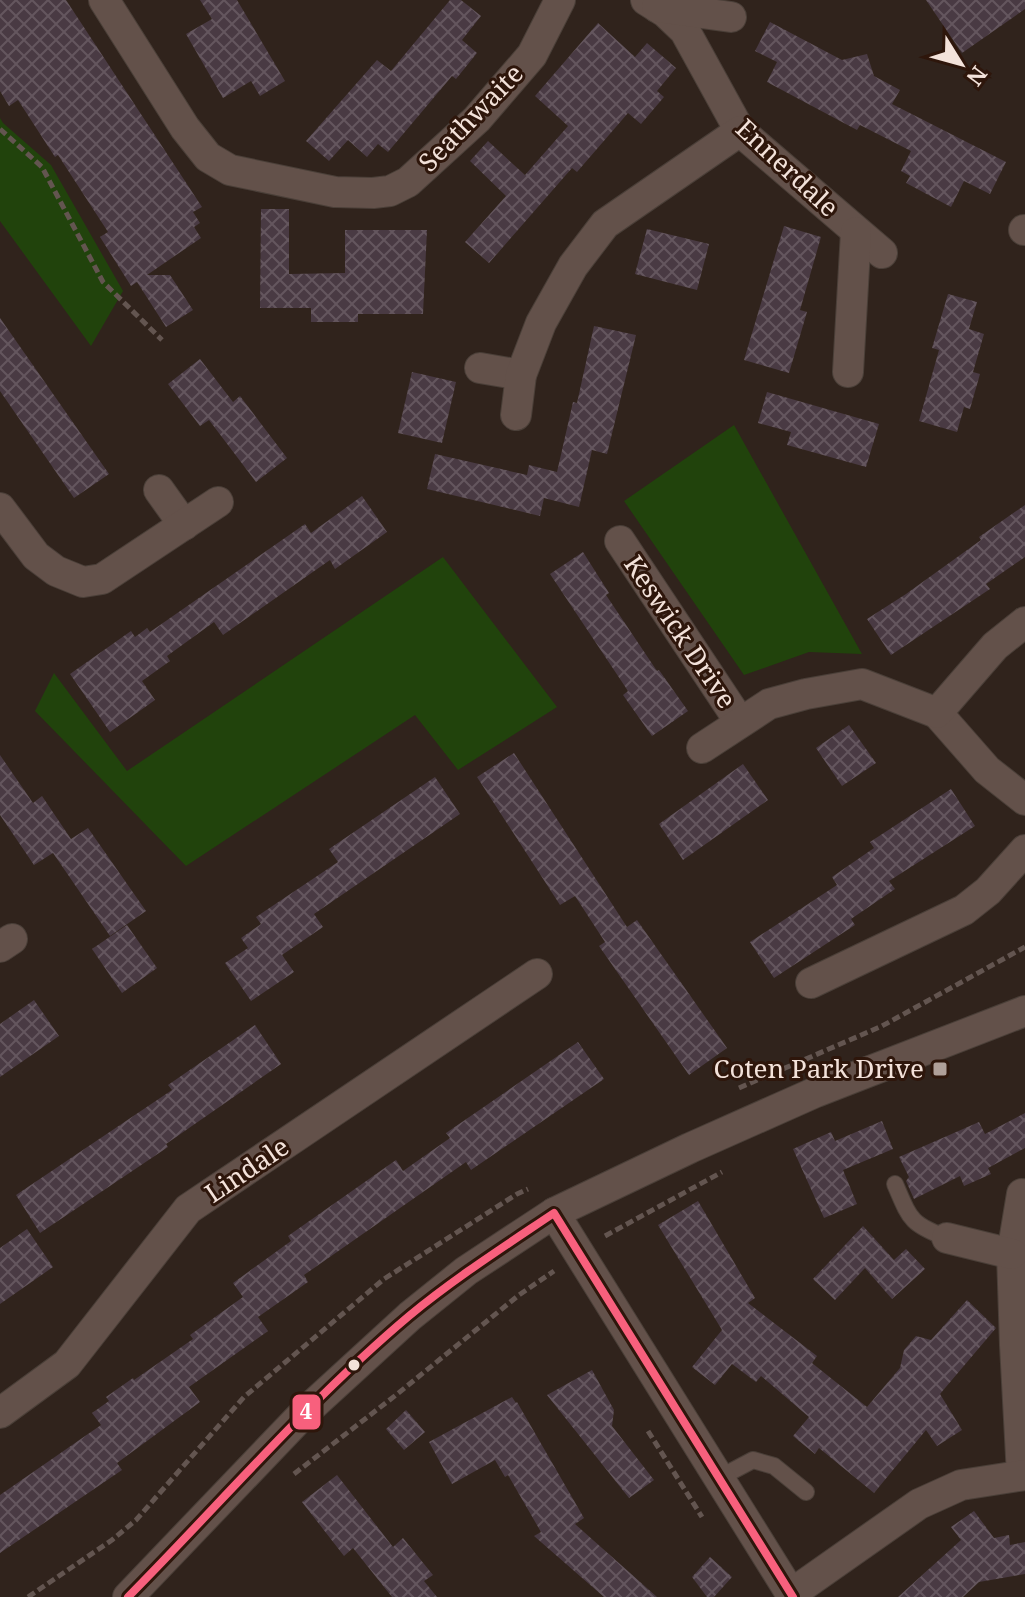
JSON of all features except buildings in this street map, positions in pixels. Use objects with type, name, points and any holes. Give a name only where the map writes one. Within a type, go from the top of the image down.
[{"type":"street","name":"Seathwaite","points":[[104,0],[185,128],[208,157],[230,170],[335,192],[373,193],[390,191],[408,182],[477,119],[532,55],[560,0]]},
{"type":"street","points":[[652,4],[731,17]]},
{"type":"street","name":"Ennerdale","points":[[652,4],[685,31],[740,131],[882,253]]},
{"type":"street","points":[[516,415],[521,375],[541,323],[573,266],[605,224],[740,131]]},
{"type":"street","points":[[848,372],[856,232]]},
{"type":"street","points":[[480,368],[521,375]]},
{"type":"street","points":[[159,490],[184,525]]},
{"type":"street","points":[[0,508],[36,556],[56,571],[83,582],[102,579],[218,502]]},
{"type":"street","name":"Keswick Drive","points":[[620,541],[740,722]]},
{"type":"street","points":[[937,713],[995,646],[1025,622]]},
{"type":"street","name":"Keswick Drive","points":[[702,748],[769,704],[862,684],[937,713],[987,770],[1025,800]]},
{"type":"street","points":[[811,983],[964,910],[988,891],[1025,850]]},
{"type":"street","name":"Lindale","points":[[0,1413],[67,1364],[188,1209],[537,974]]},
{"type":"street","points":[[128,1597],[303,1414],[410,1316],[466,1271],[554,1213],[816,1092],[1025,1011]]},
{"type":"street","points":[[554,1213],[792,1596],[919,1504],[961,1485],[1024,1475],[1012,1254],[1022,1204]]},
{"type":"street","points":[[947,1238],[1012,1254]]},
{"type":"lane","points":[[895,1184],[916,1224],[947,1238]]},
{"type":"lane","points":[[719,1478],[753,1460],[774,1466],[806,1492]]},
{"type":"path","points":[[0,129],[42,167],[103,282],[162,340]]},
{"type":"path","points":[[882,1026],[1025,947]]},
{"type":"green space","points":[[0,118],[51,165],[123,291],[91,346],[0,221]]},
{"type":"green space","points":[[734,425],[862,654],[809,652],[744,675],[624,501]]},
{"type":"green space","points":[[443,557],[557,707],[458,770],[415,715],[186,866],[35,711],[54,673],[127,771]]},
{"type":"transit line","name":"4","points":[[128,1597],[300,1417],[372,1349],[444,1289],[554,1213],[793,1597]]},
{"type":"place","name":"Coten Park Drive","points":[[940,1069]]}]
